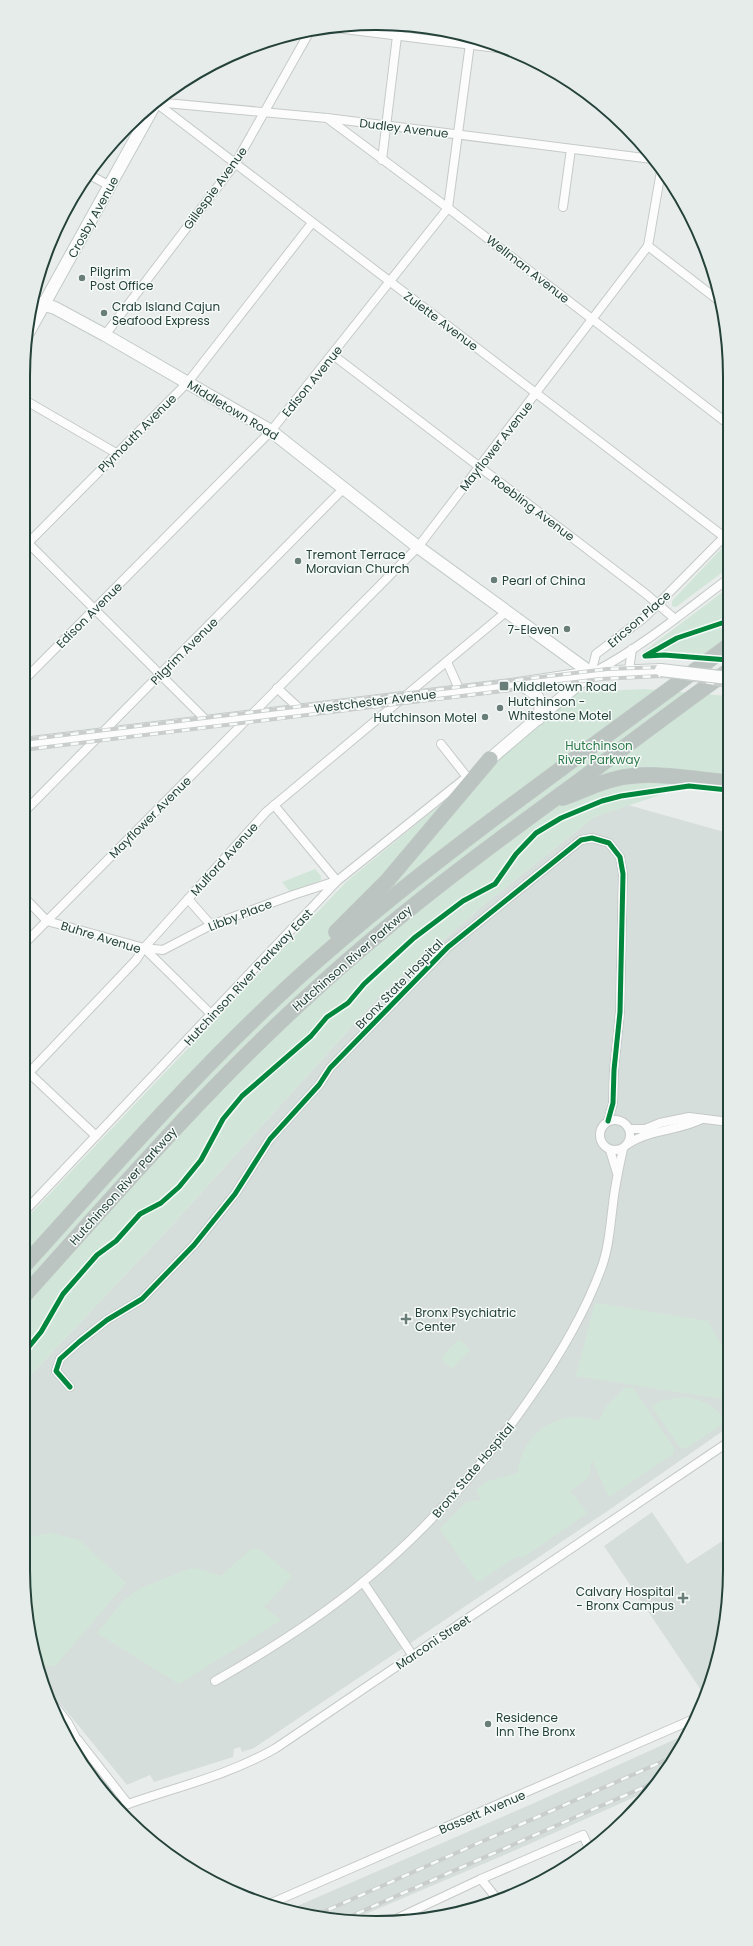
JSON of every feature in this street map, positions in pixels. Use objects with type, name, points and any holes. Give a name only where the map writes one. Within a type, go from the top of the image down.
[{"type":"highway","name":"Hutchinson River Parkway","points":[[30,1259],[204,1068],[332,947],[441,859],[723,650]]},
{"type":"highway","name":"Hutchinson River Parkway","points":[[30,1289],[185,1118],[280,1021],[350,958],[395,920],[549,803],[723,675]]},
{"type":"highway","points":[[265,1009],[312,954],[387,881],[490,759]]},
{"type":"highway","points":[[549,803],[624,777],[658,776],[723,782]]},
{"type":"street","points":[[357,31],[397,36],[453,39]]},
{"type":"street","points":[[382,160],[388,126],[397,36]]},
{"type":"street","name":"Gillespie Avenue","points":[[105,335],[235,164],[306,38]]},
{"type":"street","points":[[448,208],[470,43]]},
{"type":"street","name":"Dudley Avenue","points":[[165,103],[266,111],[327,118],[645,158]]},
{"type":"street","name":"Zulette Avenue","points":[[161,106],[312,223],[723,534]]},
{"type":"street","name":"Crosby Avenue","points":[[39,302],[110,186],[149,116]]},
{"type":"street","name":"Wellman Avenue","points":[[327,118],[448,208],[723,420]]},
{"type":"street","points":[[564,207],[571,149]]},
{"type":"street","name":"Mayflower Avenue","points":[[30,938],[418,546],[537,394],[648,246],[659,176]]},
{"type":"street","points":[[93,177],[110,186]]},
{"type":"street","name":"Edison Avenue","points":[[30,674],[271,431],[333,355],[389,281],[448,208]]},
{"type":"street","name":"Plymouth Avenue","points":[[30,536],[188,382],[312,223]]},
{"type":"street","points":[[648,246],[712,291]]},
{"type":"street","name":"Middletown Road","points":[[38,303],[54,308],[105,335],[271,431],[418,546],[506,612],[592,669]]},
{"type":"street","name":"Roebling Avenue","points":[[333,355],[658,604],[675,619]]},
{"type":"street","points":[[30,403],[116,453]]},
{"type":"street","name":"Pilgrim Avenue","points":[[30,806],[344,488]]},
{"type":"street","name":"Ericson Place","points":[[592,669],[596,654],[645,616],[723,541]]},
{"type":"street","points":[[30,546],[208,722]]},
{"type":"street","points":[[675,619],[723,583]]},
{"type":"street","name":"Mulford Avenue","points":[[30,1072],[136,960],[144,948],[274,805],[405,698],[506,612]]},
{"type":"street","name":"Ericson Place","points":[[592,669],[632,649],[675,619]]},
{"type":"street","name":"Ericson Place","points":[[629,670],[632,649]]},
{"type":"street","points":[[447,662],[460,691]]},
{"type":"street","points":[[490,759],[538,719],[592,669]]},
{"type":"street","name":"Westchester Avenue","points":[[30,743],[518,684],[592,669],[661,670],[723,677]]},
{"type":"street","points":[[518,684],[529,688],[540,703],[541,708],[538,719]]},
{"type":"street","points":[[277,688],[301,710]]},
{"type":"street","points":[[441,744],[467,777]]},
{"type":"street","name":"Hutchinson River Parkway East","points":[[30,1206],[212,1015],[337,881],[490,759]]},
{"type":"street","points":[[274,805],[337,881]]},
{"type":"street","name":"Bronx State Hospital","points":[[70,1386],[56,1371],[60,1359],[107,1320],[142,1299],[194,1245],[235,1194],[270,1139],[319,1085],[330,1068],[432,962],[458,938],[581,840],[592,838],[609,843],[615,849],[620,857],[623,874],[620,1012],[614,1070],[613,1103],[608,1121]]},
{"type":"street","name":"Libby Place","points":[[144,948],[163,950],[211,925],[293,895],[337,881]]},
{"type":"street","points":[[188,899],[211,925]]},
{"type":"street","name":"Buhre Avenue","points":[[30,903],[47,921],[144,948],[212,1015]]},
{"type":"street","points":[[30,1079],[96,1136]]},
{"type":"street","name":"Bronx State Hospital","points":[[613,1103],[622,1122]]},
{"type":"street","points":[[702,1119],[689,1125],[637,1138],[617,1151],[610,1150],[603,1144],[600,1136],[602,1127],[608,1121],[617,1120],[622,1122],[630,1129],[645,1129],[660,1123],[689,1117],[723,1121]]},
{"type":"street","points":[[626,1146],[631,1137],[630,1129]]},
{"type":"street","name":"Bronx State Hospital","points":[[215,1681],[290,1636],[363,1582],[406,1543],[462,1486],[516,1419],[562,1348],[588,1301],[602,1268],[608,1243],[617,1173],[626,1146]]},
{"type":"street","name":"Bronx State Hospital","points":[[610,1150],[617,1173]]},
{"type":"street","name":"Marconi Street","points":[[123,1806],[212,1777],[263,1755],[413,1656],[723,1445]]},
{"type":"street","points":[[363,1582],[413,1656]]},
{"type":"street","points":[[63,1716],[76,1738],[128,1804]]},
{"type":"street","name":"Bassett Avenue","points":[[276,1901],[688,1722]]},
{"type":"street","points":[[76,1738],[78,1746]]},
{"type":"street","points":[[406,1914],[481,1879],[583,1835],[587,1844]]},
{"type":"street","points":[[481,1879],[494,1896]]},
{"type":"shaded area","name":"Bronx Psychiatric Center","points":[[628,805],[723,832],[723,1431],[609,1510],[254,1748],[242,1752],[240,1747],[234,1749],[233,1757],[154,1782],[150,1775],[127,1785],[53,1695],[42,1659],[33,1615],[30,1570],[30,1376],[171,1226],[380,995],[481,907],[594,817]]},
{"type":"shaded area","name":"Calvary Hospital - Bronx Campus","points":[[652,1512],[687,1564],[723,1541],[720,1615],[711,1659],[701,1691],[604,1546]]},
{"type":"shaded area","points":[[680,1737],[665,1762],[639,1795],[509,1853],[362,1915],[331,1913],[297,1906],[534,1803]]},
{"type":"green space","points":[[723,547],[723,572],[676,607],[672,606],[672,601]]},
{"type":"green space","points":[[723,592],[723,660],[643,652]]},
{"type":"green space","name":"Hutchinson River Parkway","points":[[645,689],[723,696],[723,785],[669,792],[594,817],[481,907],[380,995],[171,1226],[30,1376],[30,1215],[346,882],[578,692]]},
{"type":"green space","points":[[315,869],[321,876],[321,880],[317,882],[290,892],[282,882]]},
{"type":"green space","points":[[595,1303],[708,1321],[723,1348],[723,1399],[576,1376]]},
{"type":"green space","points":[[459,1339],[470,1350],[452,1369],[441,1358]]},
{"type":"green space","points":[[625,1388],[633,1388],[674,1448],[673,1454],[609,1497],[592,1460],[588,1478],[570,1491],[587,1513],[524,1557],[517,1556],[480,1581],[476,1581],[440,1529],[466,1502],[481,1500],[476,1489],[488,1481],[518,1473],[520,1462],[529,1442],[544,1427],[553,1422],[575,1417],[599,1421],[605,1408]]},
{"type":"green space","points":[[684,1397],[703,1402],[708,1404],[722,1416],[723,1424],[687,1448],[680,1447],[652,1407],[660,1401]]},
{"type":"green space","points":[[50,1533],[79,1540],[126,1583],[55,1666],[46,1666],[43,1663],[37,1637],[31,1592],[30,1537]]},
{"type":"green space","points":[[251,1549],[259,1549],[292,1576],[264,1607],[281,1620],[179,1684],[97,1633],[124,1600],[141,1588],[195,1568],[221,1576]]},
{"type":"railway","points":[[30,739],[607,669],[663,667],[723,672]]},
{"type":"railway","points":[[30,749],[600,679],[660,676],[679,677],[723,685]]},
{"type":"railway","points":[[324,1912],[666,1760]]},
{"type":"railway","points":[[353,1915],[646,1786]]},
{"type":"cycle path","points":[[645,656],[677,638],[723,623]]},
{"type":"cycle path","points":[[647,656],[664,655],[723,660]]},
{"type":"cycle path","points":[[30,1345],[41,1332],[63,1294],[97,1255],[116,1241],[140,1214],[161,1203],[179,1187],[201,1160],[223,1119],[242,1096],[311,1036],[327,1017],[348,1003],[364,984],[414,938],[463,901],[495,884],[516,854],[536,833],[561,818],[602,801],[621,796],[689,786],[723,789]]},
{"type":"cycle path","points":[[70,1387],[56,1371],[60,1359],[107,1320],[142,1299],[194,1245],[235,1194],[270,1139],[319,1085],[330,1068],[448,947],[581,840],[592,838],[609,843],[620,857],[623,874],[620,1012],[614,1070],[613,1103],[608,1121]]},
{"type":"place","name":"Pilgrim Post Office","points":[[82,278]]},
{"type":"place","name":"Crab Island Cajun Seafood Express","points":[[104,313]]},
{"type":"place","name":"Tremont Terrace Moravian Church","points":[[298,561]]},
{"type":"place","name":"Pearl of China","points":[[494,580]]},
{"type":"place","name":"7-Eleven","points":[[567,629]]},
{"type":"place","name":"Middletown Road","points":[[504,686]]},
{"type":"place","name":"Hutchinson - Whitestone Motel","points":[[500,708]]},
{"type":"place","name":"Hutchinson Motel","points":[[485,717]]},
{"type":"place","name":"Bronx Psychiatric Center","points":[[406,1319]]},
{"type":"place","name":"Calvary Hospital - Bronx Campus","points":[[683,1598]]},
{"type":"place","name":"Residence Inn The Bronx","points":[[488,1724]]}]
